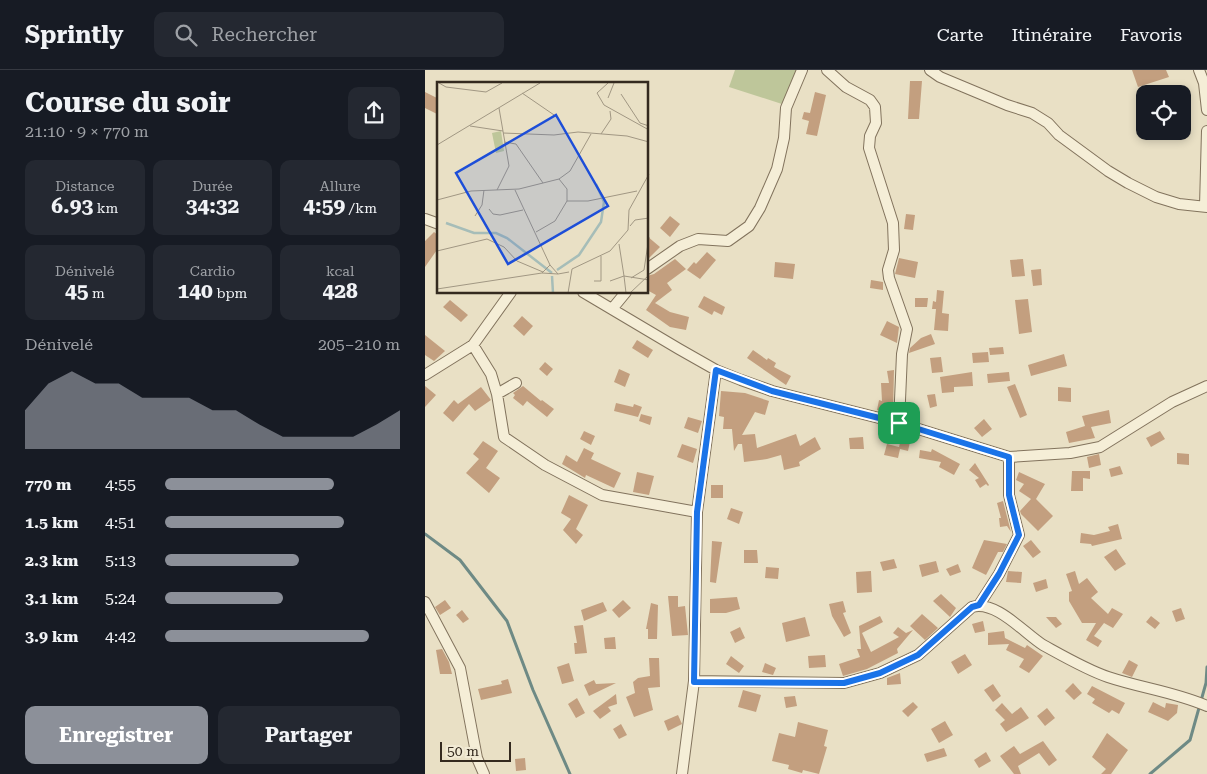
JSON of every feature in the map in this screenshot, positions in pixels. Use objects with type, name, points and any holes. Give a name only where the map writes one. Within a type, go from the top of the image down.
[{"type":"street","points":[[649,268],[680,246],[698,239],[728,241],[749,226],[761,208],[777,169],[784,138],[786,108],[802,70]]},
{"type":"street","points":[[827,70],[846,87],[871,100],[875,107],[876,123],[870,136],[869,148],[891,209],[894,250],[889,278],[907,329],[902,354],[899,423]]},
{"type":"street","points":[[930,70],[940,77],[965,88],[1032,113],[1048,123],[1059,135],[1108,171],[1156,197],[1179,204],[1206,206],[1207,131]]},
{"type":"street","points":[[1199,70],[1205,83],[1207,110]]},
{"type":"street","points":[[425,219],[437,223]]},
{"type":"street","points":[[425,375],[473,345],[510,294]]},
{"type":"street","points":[[587,294],[716,370],[772,391],[899,423],[1009,457],[1070,453],[1100,447],[1172,402],[1207,386]]},
{"type":"street","points":[[613,309],[624,294]]},
{"type":"street","points":[[473,345],[491,374],[497,394],[504,437],[545,465],[602,496],[697,512]]},
{"type":"street","points":[[682,774],[694,682],[697,512],[716,370]]},
{"type":"street","points":[[497,394],[516,383]]},
{"type":"street","points":[[979,605],[999,574],[1019,535],[1009,495],[1009,457]]},
{"type":"street","points":[[425,602],[460,668],[477,758],[484,774]]},
{"type":"street","points":[[694,682],[844,683],[880,673],[918,655],[972,607],[979,605],[990,608],[1042,644],[1106,677],[1193,699],[1206,705]]},
{"type":"green space","points":[[735,70],[798,70],[785,105],[729,87]]},
{"type":"building","points":[[1132,70],[1166,70],[1169,77],[1144,85],[1137,85]]},
{"type":"building","points":[[910,81],[922,81],[919,119],[908,119]]},
{"type":"building","points":[[425,92],[437,98],[437,114],[425,108]]},
{"type":"building","points":[[815,92],[826,95],[817,136],[806,134],[809,121],[802,119],[804,112],[810,113]]},
{"type":"building","points":[[906,214],[915,215],[913,230],[904,229]]},
{"type":"building","points":[[670,216],[680,224],[670,237],[660,228]]},
{"type":"building","points":[[434,232],[437,234],[437,250],[425,267],[425,241]]},
{"type":"building","points":[[649,238],[660,247],[649,258]]},
{"type":"building","points":[[707,252],[716,260],[700,279],[687,270],[694,262],[696,264]]},
{"type":"building","points":[[899,258],[918,262],[915,278],[895,274]]},
{"type":"building","points":[[675,259],[686,269],[667,283],[672,290],[655,303],[670,312],[689,317],[686,330],[670,327],[646,310],[656,295],[649,291],[649,275]]},
{"type":"building","points":[[1023,259],[1025,276],[1012,277],[1010,260]]},
{"type":"building","points":[[775,262],[795,264],[793,279],[774,277]]},
{"type":"building","points":[[1041,269],[1042,285],[1033,286],[1031,270]]},
{"type":"building","points":[[871,280],[883,282],[883,290],[870,288]]},
{"type":"building","points":[[937,290],[944,291],[942,313],[949,314],[948,331],[934,330],[936,309],[932,309],[933,301],[936,302]]},
{"type":"building","points":[[704,296],[725,307],[722,315],[714,311],[712,315],[698,307]]},
{"type":"building","points":[[915,298],[928,298],[927,307],[915,307]]},
{"type":"building","points":[[1028,299],[1032,332],[1019,334],[1015,300]]},
{"type":"building","points":[[450,300],[468,315],[461,322],[443,307]]},
{"type":"building","points":[[522,316],[533,326],[524,336],[513,326]]},
{"type":"building","points":[[887,321],[899,327],[897,343],[880,335]]},
{"type":"building","points":[[931,334],[935,344],[909,353],[910,348],[921,338]]},
{"type":"building","points":[[425,335],[445,351],[434,361],[425,355]]},
{"type":"building","points":[[637,340],[653,350],[648,358],[632,348]]},
{"type":"building","points":[[1003,347],[1004,354],[990,355],[989,348]]},
{"type":"building","points":[[753,350],[767,360],[768,358],[776,363],[774,367],[791,376],[786,385],[747,358]]},
{"type":"building","points":[[988,352],[989,362],[973,363],[972,353]]},
{"type":"building","points":[[1064,354],[1067,366],[1031,376],[1028,365]]},
{"type":"building","points":[[941,357],[943,372],[932,373],[930,358]]},
{"type":"building","points":[[545,362],[553,369],[547,376],[539,369]]},
{"type":"building","points":[[619,369],[630,374],[625,387],[614,382]]},
{"type":"building","points":[[894,370],[893,413],[877,410],[879,400],[882,401],[881,383],[889,383],[887,371]]},
{"type":"building","points":[[972,372],[973,386],[954,387],[954,392],[942,393],[940,377]]},
{"type":"building","points":[[1009,372],[1010,381],[988,383],[987,374]]},
{"type":"building","points":[[1015,384],[1027,415],[1020,418],[1007,387]]},
{"type":"building","points":[[425,386],[436,395],[425,407]]},
{"type":"building","points":[[523,386],[554,409],[547,417],[527,401],[523,406],[513,398],[515,395],[513,393]]},
{"type":"building","points":[[481,387],[491,400],[475,411],[469,404],[453,422],[443,413],[454,400],[458,404]]},
{"type":"building","points":[[1058,387],[1071,388],[1071,402],[1058,401]]},
{"type":"building","points":[[721,391],[745,393],[769,401],[765,415],[755,412],[742,435],[755,434],[757,448],[796,434],[800,446],[815,437],[821,449],[799,462],[800,466],[784,470],[781,455],[744,462],[742,444],[738,444],[734,451],[732,429],[723,429],[724,417],[719,416]]},
{"type":"building","points":[[935,394],[937,406],[930,408],[927,395]]},
{"type":"building","points":[[616,403],[633,407],[634,404],[642,407],[638,417],[614,411]]},
{"type":"building","points":[[1109,410],[1111,423],[1091,427],[1095,438],[1069,443],[1066,432],[1085,426],[1082,416]]},
{"type":"building","points":[[641,414],[652,417],[650,425],[639,421]]},
{"type":"building","points":[[688,417],[702,421],[698,433],[684,428]]},
{"type":"building","points":[[984,419],[992,429],[982,437],[974,428]]},
{"type":"building","points":[[584,431],[595,436],[591,445],[580,439]]},
{"type":"building","points":[[1160,431],[1165,439],[1151,447],[1146,438]]},
{"type":"building","points":[[902,434],[911,437],[908,451],[900,449],[898,458],[884,455],[887,444],[899,447]]},
{"type":"building","points":[[863,437],[864,449],[850,449],[849,438]]},
{"type":"building","points":[[483,441],[498,451],[486,468],[500,478],[489,493],[466,473],[479,459],[473,454]]},
{"type":"building","points":[[682,444],[697,449],[693,463],[677,457]]},
{"type":"building","points":[[584,448],[594,453],[591,459],[621,473],[614,488],[586,475],[585,478],[562,464],[566,455],[577,462]]},
{"type":"building","points":[[932,449],[960,464],[954,475],[939,467],[941,462],[919,458],[920,450],[931,452]]},
{"type":"building","points":[[1177,453],[1189,454],[1189,465],[1177,464]]},
{"type":"building","points":[[1099,454],[1101,465],[1089,468],[1087,457]]},
{"type":"building","points":[[975,463],[988,486],[986,484],[980,488],[975,480],[979,478],[969,470]]},
{"type":"building","points":[[1120,466],[1123,474],[1111,477],[1109,469]]},
{"type":"building","points":[[1072,471],[1090,471],[1090,479],[1083,478],[1083,491],[1071,491]]},
{"type":"building","points":[[637,472],[654,476],[649,495],[633,492]]},
{"type":"building","points":[[1019,472],[1045,484],[1036,499],[1053,516],[1038,531],[1020,511],[1031,499],[1019,491],[1024,484],[1016,480]]},
{"type":"building","points":[[711,485],[723,485],[723,498],[711,498]]},
{"type":"building","points":[[569,495],[588,505],[576,529],[583,535],[576,544],[563,530],[571,519],[561,513]]},
{"type":"building","points":[[1003,501],[1011,532],[1007,526],[1000,527],[999,518],[1001,518],[997,503]]},
{"type":"building","points":[[731,508],[743,512],[739,524],[727,519]]},
{"type":"building","points":[[1118,524],[1122,539],[1092,546],[1091,544],[1080,543],[1081,533],[1094,535],[1110,531],[1108,527]]},
{"type":"building","points":[[984,540],[1007,544],[1003,552],[998,552],[986,575],[972,568]]},
{"type":"building","points":[[1031,540],[1041,552],[1033,558],[1023,546]]},
{"type":"building","points":[[712,541],[722,542],[716,583],[710,582]]},
{"type":"building","points":[[1116,549],[1126,564],[1115,571],[1104,557]]},
{"type":"building","points":[[744,550],[757,550],[758,563],[744,563]]},
{"type":"building","points":[[894,559],[897,568],[883,571],[880,562]]},
{"type":"building","points":[[936,561],[939,572],[922,577],[919,565]]},
{"type":"building","points":[[958,564],[961,572],[950,576],[946,569]]},
{"type":"building","points":[[766,567],[779,568],[778,579],[765,578]]},
{"type":"building","points":[[871,571],[872,592],[857,593],[856,572]]},
{"type":"building","points":[[1008,571],[1022,572],[1021,583],[1006,582]]},
{"type":"building","points":[[1075,571],[1079,584],[1087,578],[1098,592],[1091,598],[1108,614],[1112,608],[1123,614],[1113,628],[1104,623],[1094,636],[1102,641],[1098,647],[1086,640],[1096,623],[1082,623],[1069,601],[1069,592],[1072,591],[1066,574]]},
{"type":"building","points":[[1046,579],[1048,588],[1036,592],[1033,583]]},
{"type":"building","points":[[941,594],[956,608],[950,617],[933,601]]},
{"type":"building","points":[[668,596],[678,596],[678,607],[685,606],[688,635],[672,636]]},
{"type":"building","points":[[737,597],[740,609],[726,613],[710,613],[710,599]]},
{"type":"building","points":[[445,600],[451,608],[440,615],[435,607]]},
{"type":"building","points":[[623,600],[631,608],[619,618],[612,610]]},
{"type":"building","points":[[843,601],[846,612],[843,613],[851,633],[844,637],[832,616],[829,604]]},
{"type":"building","points":[[603,602],[607,611],[584,621],[581,610]]},
{"type":"building","points":[[651,603],[658,605],[657,639],[648,639],[648,629],[646,629]]},
{"type":"building","points":[[1181,608],[1185,619],[1176,622],[1172,611]]},
{"type":"building","points":[[462,610],[469,619],[463,623],[456,615]]},
{"type":"building","points":[[922,614],[938,628],[925,640],[910,626]]},
{"type":"building","points":[[880,616],[883,622],[862,633],[871,652],[899,637],[893,633],[898,627],[906,633],[913,630],[897,649],[898,653],[867,669],[843,676],[839,664],[860,657],[857,649],[861,649],[859,626]]},
{"type":"building","points":[[1151,616],[1160,623],[1155,629],[1146,622]]},
{"type":"building","points":[[805,617],[810,636],[786,642],[782,623]]},
{"type":"building","points":[[1046,617],[1056,617],[1062,624],[1056,628]]},
{"type":"building","points":[[983,621],[985,631],[975,633],[972,624]]},
{"type":"building","points":[[583,625],[587,653],[575,654],[574,643],[577,643],[574,626]]},
{"type":"building","points":[[740,627],[745,638],[735,643],[730,632]]},
{"type":"building","points":[[1004,631],[1005,638],[1025,648],[1027,645],[1043,656],[1029,673],[1019,667],[1024,659],[1006,650],[1009,644],[988,645],[988,633]]},
{"type":"building","points":[[615,637],[616,649],[605,649],[604,638]]},
{"type":"building","points":[[442,649],[449,662],[452,674],[440,674],[436,650]]},
{"type":"building","points":[[965,654],[972,665],[958,674],[951,662]]},
{"type":"building","points":[[825,655],[826,667],[809,668],[808,656]]},
{"type":"building","points":[[731,656],[744,666],[739,673],[726,664]]},
{"type":"building","points":[[649,658],[659,658],[660,687],[648,688],[653,710],[634,717],[626,697],[635,693],[633,682],[638,678],[650,676]]},
{"type":"building","points":[[1129,660],[1138,665],[1132,677],[1122,673]]},
{"type":"building","points":[[569,663],[574,681],[562,684],[557,667]]},
{"type":"building","points":[[765,663],[776,668],[773,675],[762,672]]},
{"type":"building","points":[[900,673],[901,684],[887,685],[887,678]]},
{"type":"building","points":[[508,679],[512,693],[481,700],[478,689],[502,684],[501,681]]},
{"type":"building","points":[[594,680],[596,684],[616,683],[589,696],[584,685]]},
{"type":"building","points":[[1073,683],[1082,693],[1074,700],[1065,691]]},
{"type":"building","points":[[993,684],[1001,696],[993,702],[984,690]]},
{"type":"building","points":[[1092,686],[1125,703],[1119,714],[1112,710],[1109,713],[1092,703],[1095,699],[1087,694]]},
{"type":"building","points":[[743,690],[761,695],[756,712],[738,707]]},
{"type":"building","points":[[616,694],[617,704],[608,707],[611,711],[600,719],[593,711]]},
{"type":"building","points":[[795,696],[797,706],[786,708],[784,697]]},
{"type":"building","points":[[577,698],[585,713],[576,718],[568,704]]},
{"type":"building","points":[[913,702],[918,707],[908,717],[902,711]]},
{"type":"building","points":[[1153,702],[1165,708],[1166,703],[1178,705],[1177,713],[1168,721],[1148,712]]},
{"type":"building","points":[[1002,703],[1012,714],[1021,707],[1029,718],[1006,732],[1000,724],[1005,720],[995,710]]},
{"type":"building","points":[[1047,708],[1055,718],[1045,726],[1037,716]]},
{"type":"building","points":[[678,715],[682,724],[668,731],[664,721]]},
{"type":"building","points":[[945,721],[953,735],[939,743],[931,729]]},
{"type":"building","points":[[798,722],[828,730],[824,746],[827,747],[819,774],[803,770],[802,773],[788,769],[789,765],[772,761],[779,733],[795,737]]},
{"type":"building","points":[[621,724],[627,735],[619,739],[613,729]]},
{"type":"building","points":[[1107,733],[1128,750],[1111,774],[1101,774],[1106,769],[1092,757]]},
{"type":"building","points":[[1043,741],[1057,760],[1049,766],[1039,753],[1018,766],[1021,774],[1014,774],[1000,756],[1014,746],[1020,754]]},
{"type":"building","points":[[944,748],[947,756],[927,762],[924,754]]},
{"type":"building","points":[[986,752],[991,761],[979,768],[974,760]]},
{"type":"building","points":[[525,758],[526,770],[516,771],[515,759]]},
{"type":"waterway","points":[[425,534],[460,560],[507,621],[533,690],[570,774]]},
{"type":"waterway","points":[[1150,774],[1190,740],[1206,683],[1207,667]]},
{"type":"route","points":[[716,370],[772,391],[899,423],[1009,457],[1009,495],[1019,535],[999,574],[979,605],[972,607],[918,655],[880,673],[844,683],[694,682],[697,512],[716,370]]}]
